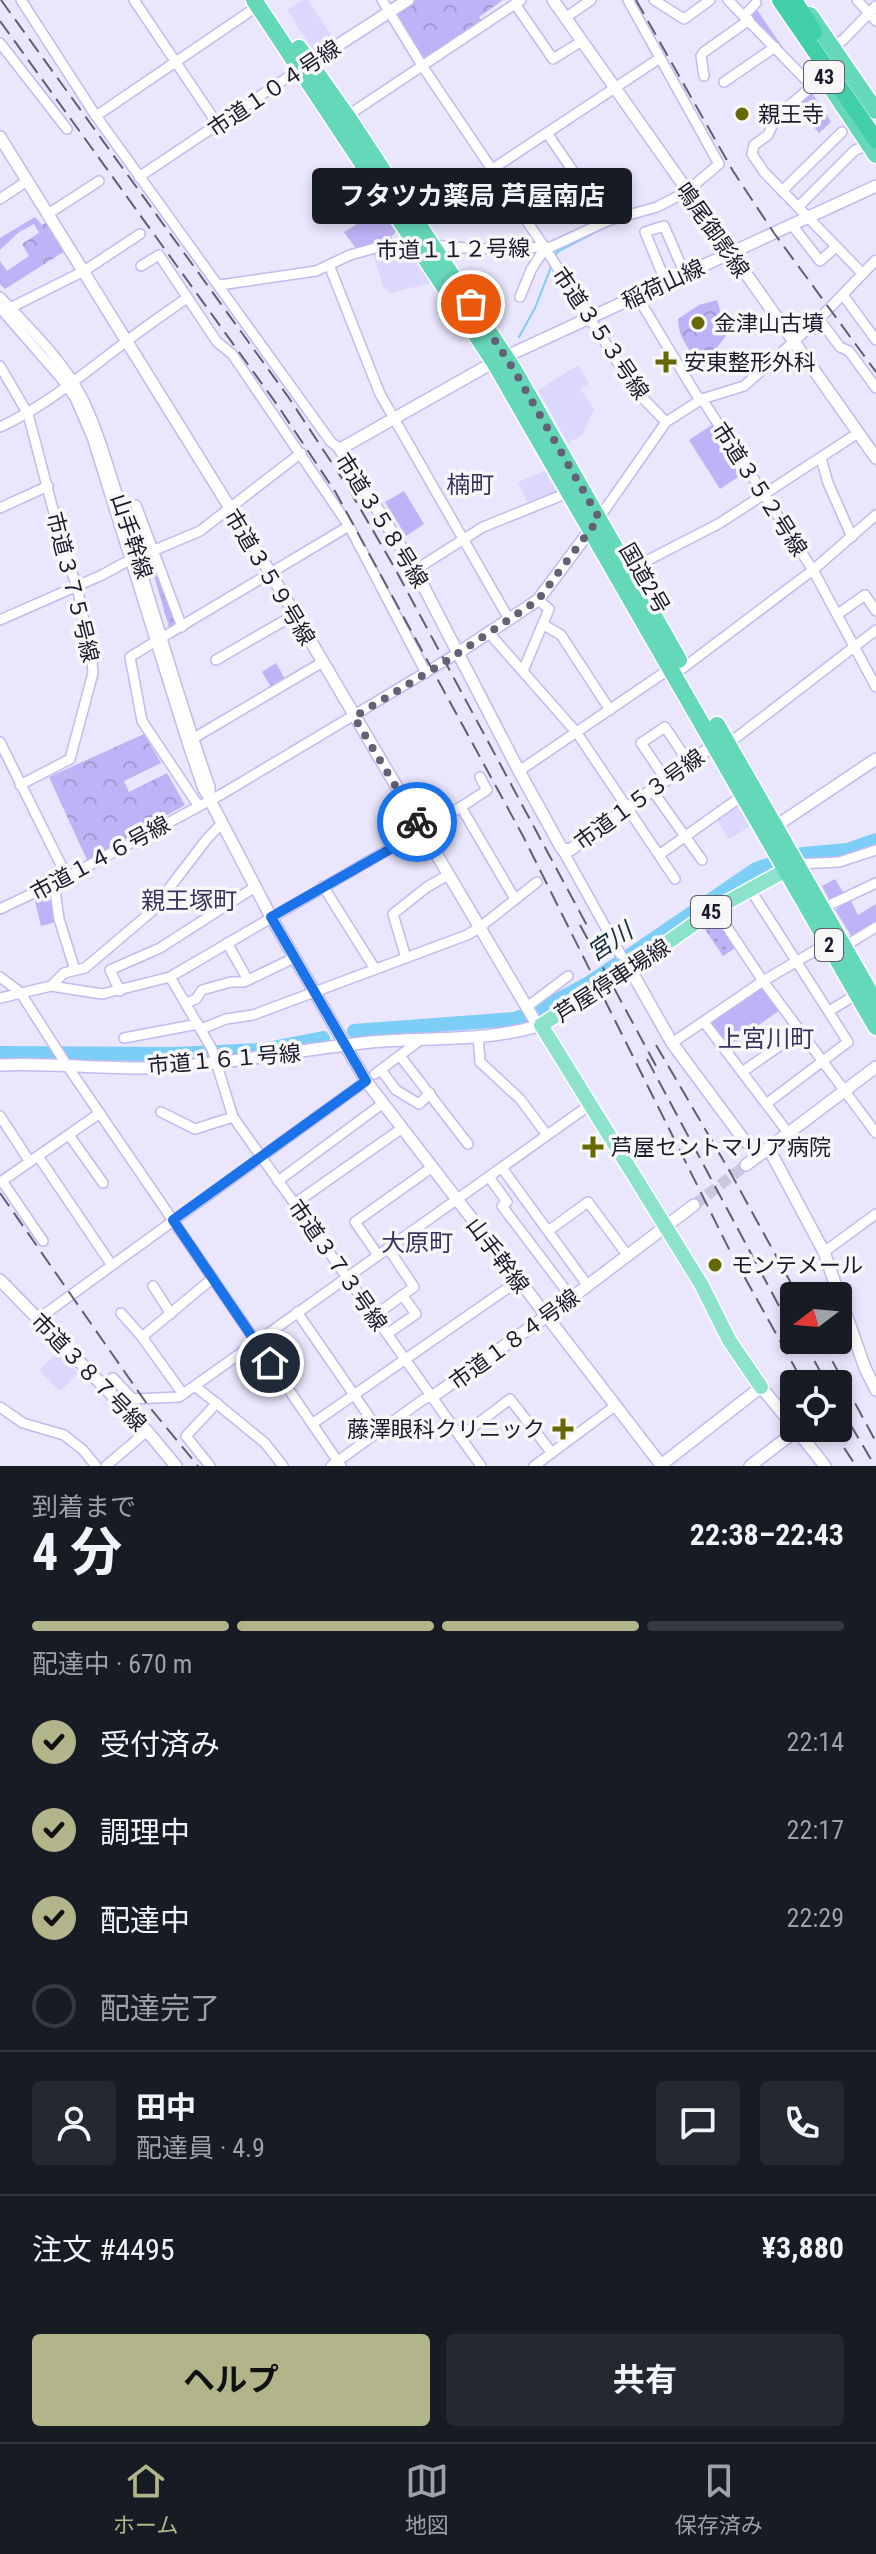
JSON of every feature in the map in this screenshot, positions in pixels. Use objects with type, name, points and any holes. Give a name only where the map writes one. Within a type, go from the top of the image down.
[{"type":"highway","points":[[780,0],[874,146]]},
{"type":"highway","points":[[794,0],[876,122]]},
{"type":"highway","name":"43","points":[[801,0],[876,111]]},
{"type":"highway","name":"43","points":[[764,1],[818,81],[874,146]]},
{"type":"highway","name":"国道2号","points":[[260,2],[500,360],[787,861],[836,944],[876,1003]]},
{"type":"highway","name":"国道2号","points":[[305,66],[347,116],[414,221],[424,246]]},
{"type":"highway","name":"国道2号","points":[[500,360],[570,492],[629,570],[677,668]]},
{"type":"highway","name":"国道2号","points":[[721,744],[742,796],[770,830]]},
{"type":"highway","name":"国道2号","points":[[787,861],[823,908],[857,994],[876,1027]]},
{"type":"main road","name":"芦屋停車場線","points":[[761,1387],[729,1340],[701,1284],[591,1104],[534,1018],[630,969],[787,861]]},
{"type":"street","points":[[134,0],[218,125]]},
{"type":"street","name":"市道３５３号線","points":[[382,0],[636,391],[666,422]]},
{"type":"street","name":"市道１０４号線","points":[[139,177],[408,0]]},
{"type":"street","name":"鳴尾御影線","points":[[553,0],[876,458]]},
{"type":"street","points":[[565,18],[590,0]]},
{"type":"street","points":[[414,221],[660,58],[628,0]]},
{"type":"street","points":[[654,0],[684,19],[710,0]]},
{"type":"street","points":[[728,0],[775,47],[818,81],[776,117],[768,135],[754,145],[752,154],[764,172],[863,274]]},
{"type":"street","points":[[857,0],[872,10],[876,21]]},
{"type":"street","points":[[704,76],[701,56],[704,52],[764,1]]},
{"type":"street","name":"市道３５８号線","points":[[26,2],[96,116],[331,442],[340,449],[415,570],[519,771],[621,955]]},
{"type":"street","points":[[96,116],[260,2]]},
{"type":"street","points":[[347,116],[518,2],[553,59],[582,41]]},
{"type":"street","points":[[831,47],[843,40],[872,10]]},
{"type":"street","points":[[0,43],[67,129]]},
{"type":"street","points":[[724,82],[775,47]]},
{"type":"street","name":"市道１１２号線","points":[[220,285],[316,271],[350,255],[375,248],[545,248],[607,221],[657,207],[686,192],[719,164],[660,58]]},
{"type":"street","points":[[782,191],[842,132]]},
{"type":"street","points":[[547,133],[607,221]]},
{"type":"street","name":"市道３５９号線","points":[[3,142],[271,574],[534,1018]]},
{"type":"street","points":[[798,207],[855,150],[874,146]]},
{"type":"street","points":[[0,199],[27,181]]},
{"type":"street","points":[[48,214],[99,181]]},
{"type":"street","name":"稲荷山線","points":[[340,449],[500,360],[876,186]]},
{"type":"street","points":[[792,225],[820,261],[836,247]]},
{"type":"street","points":[[666,283],[645,232],[664,226],[685,274]]},
{"type":"street","points":[[3,310],[84,271],[140,234]]},
{"type":"street","points":[[520,297],[531,270],[545,248]]},
{"type":"street","points":[[141,266],[159,255],[217,342],[232,354],[349,526],[426,673]]},
{"type":"street","points":[[210,800],[354,717],[538,600],[666,422],[702,399],[744,386],[819,319],[876,261]]},
{"type":"street","points":[[329,265],[380,394],[509,619]]},
{"type":"street","points":[[843,295],[876,340]]},
{"type":"street","name":"市道３５２号線","points":[[637,296],[697,396],[702,399],[813,570],[876,687]]},
{"type":"street","name":"山手幹線","points":[[0,297],[3,310],[50,353],[101,443],[199,778],[313,992],[340,1039],[374,1075],[382,1104],[661,1465]]},
{"type":"street","points":[[0,427],[28,414],[71,386],[126,341],[187,298]]},
{"type":"street","points":[[819,319],[840,347],[849,351],[876,388]]},
{"type":"street","name":"市道３７５号線","points":[[0,366],[28,414],[65,555],[77,586],[93,673],[70,759],[20,785]]},
{"type":"street","points":[[629,570],[720,523],[858,433]]},
{"type":"street","points":[[0,620],[200,531],[301,453]]},
{"type":"street","points":[[821,458],[828,483],[852,537]]},
{"type":"street","points":[[0,508],[48,486]]},
{"type":"street","points":[[415,570],[483,527],[570,492]]},
{"type":"street","points":[[136,505],[182,627]]},
{"type":"street","points":[[519,771],[677,668],[813,570],[876,515]]},
{"type":"street","points":[[198,805],[142,721],[130,657],[349,526]]},
{"type":"street","points":[[838,614],[865,595],[876,611]]},
{"type":"street","points":[[523,671],[549,609],[538,600]]},
{"type":"street","points":[[216,660],[294,615]]},
{"type":"street","points":[[544,625],[561,635],[610,710]]},
{"type":"street","name":"市道１５３号線","points":[[562,849],[570,850],[876,630]]},
{"type":"street","points":[[489,633],[577,733],[675,879]]},
{"type":"street","name":"山手幹線","points":[[160,639],[210,787],[210,800]]},
{"type":"street","points":[[194,738],[321,663]]},
{"type":"street","points":[[666,780],[641,743],[665,727],[689,763]]},
{"type":"street","points":[[0,742],[67,877]]},
{"type":"street","points":[[770,830],[876,759]]},
{"type":"street","points":[[0,998],[51,986],[102,994],[170,977],[461,807],[487,790],[480,777]]},
{"type":"street","points":[[652,790],[702,860]]},
{"type":"street","points":[[659,855],[742,796]]},
{"type":"street","name":"市道１４６号線","points":[[0,909],[54,884],[210,800]]},
{"type":"street","points":[[461,807],[515,899]]},
{"type":"street","points":[[51,986],[64,973],[85,968],[151,912],[222,823]]},
{"type":"street","points":[[787,861],[839,862],[876,850]]},
{"type":"street","points":[[406,958],[393,914],[448,875]]},
{"type":"street","points":[[124,1038],[253,1015],[406,958],[479,928],[537,882]]},
{"type":"street","points":[[823,908],[876,883]]},
{"type":"street","points":[[54,884],[59,919],[75,970]]},
{"type":"street","points":[[323,886],[375,969]]},
{"type":"street","points":[[120,991],[110,970],[160,948],[255,887]]},
{"type":"street","points":[[750,889],[848,1042],[766,1104]]},
{"type":"street","points":[[715,909],[763,981],[876,1133]]},
{"type":"street","points":[[672,1043],[763,981],[797,962],[876,927]]},
{"type":"street","points":[[227,943],[248,980]]},
{"type":"street","points":[[186,1003],[196,999],[202,990],[248,980],[294,958]]},
{"type":"street","points":[[630,969],[672,1043],[744,1140],[765,1152],[824,1252],[874,1381]]},
{"type":"street","points":[[534,1018],[568,976]]},
{"type":"street","points":[[0,977],[20,992],[336,1464]]},
{"type":"street","name":"市道３７３号線","points":[[170,977],[214,1055],[233,1117],[481,1466]]},
{"type":"street","points":[[829,1011],[857,994]]},
{"type":"street","name":"市道１６１号線","points":[[0,1065],[66,1064],[139,1068],[340,1039],[419,1041],[514,1032],[534,1018]]},
{"type":"street","points":[[704,1022],[789,1134]]},
{"type":"street","points":[[742,1072],[801,1031]]},
{"type":"street","points":[[478,1036],[480,1062],[520,1099],[547,1135]]},
{"type":"street","points":[[38,1319],[419,1041]]},
{"type":"street","points":[[400,1056],[468,1144]]},
{"type":"street","points":[[746,1165],[876,1067]]},
{"type":"street","points":[[374,1075],[419,1104],[430,1093]]},
{"type":"street","points":[[278,1181],[382,1104]]},
{"type":"street","points":[[103,1385],[113,1378],[133,1399],[170,1399],[183,1394],[591,1104]]},
{"type":"street","points":[[161,1112],[195,1129],[233,1117]]},
{"type":"street","points":[[43,1241],[2,1181],[100,1113]]},
{"type":"street","points":[[0,1116],[111,1264]]},
{"type":"street","points":[[294,1204],[401,1129]]},
{"type":"street","points":[[69,1135],[103,1183]]},
{"type":"street","points":[[378,1255],[355,1222],[431,1168]]},
{"type":"street","points":[[502,1168],[588,1286]]},
{"type":"street","points":[[489,1177],[507,1202],[502,1206],[571,1297]]},
{"type":"street","points":[[548,1231],[588,1202],[628,1256]]},
{"type":"street","name":"市道１８４号線","points":[[336,1464],[588,1286],[694,1205]]},
{"type":"street","points":[[824,1252],[875,1216]]},
{"type":"street","points":[[374,1316],[415,1285],[388,1248]]},
{"type":"street","points":[[142,1337],[213,1278]]},
{"type":"street","name":"市道３８７号線","points":[[0,1280],[147,1431],[176,1466]]},
{"type":"street","points":[[312,1424],[518,1281]]},
{"type":"street","points":[[153,1286],[171,1314]]},
{"type":"street","points":[[387,1334],[416,1314],[402,1295]]},
{"type":"street","points":[[297,1312],[379,1431]]},
{"type":"street","points":[[121,1313],[183,1394]]},
{"type":"street","points":[[195,1386],[265,1443],[283,1466]]},
{"type":"street","points":[[661,1465],[761,1387],[780,1410]]},
{"type":"street","points":[[460,1437],[510,1399],[552,1453]]},
{"type":"street","points":[[210,1466],[186,1436],[217,1403]]},
{"type":"street","points":[[534,1466],[615,1406]]},
{"type":"street","points":[[0,1407],[23,1423],[64,1435],[83,1450],[96,1466]]},
{"type":"street","points":[[106,1466],[147,1431]]},
{"type":"street","points":[[750,1466],[780,1441]]},
{"type":"street","points":[[806,1442],[825,1466]]},
{"type":"shaded area","points":[[308,0],[335,42],[316,55],[287,10]]},
{"type":"shaded area","points":[[408,250],[431,283],[390,293],[383,287],[373,253]]},
{"type":"shaded area","points":[[578,365],[589,383],[580,389],[594,409],[582,435],[568,443],[538,390]]},
{"type":"shaded area","points":[[545,471],[558,493],[528,504],[518,482]]},
{"type":"shaded area","points":[[736,803],[749,827],[729,839],[716,818]]},
{"type":"shaded area","points":[[58,1352],[78,1373],[60,1391],[39,1370]]},
{"type":"green space","points":[[416,0],[503,0],[479,17],[483,23],[426,57],[421,57],[396,20],[396,14]]},
{"type":"green space","points":[[755,7],[788,55],[747,17]]},
{"type":"green space","points":[[810,90],[831,122],[819,133],[794,104]]},
{"type":"green space","points":[[380,210],[396,232],[391,237],[394,242],[355,247],[344,232]]},
{"type":"green space","points":[[35,217],[42,225],[47,222],[65,251],[5,289],[0,284],[0,261],[7,271],[29,256],[22,244],[39,233],[34,224],[19,232],[0,250],[0,238]]},
{"type":"green space","points":[[717,300],[727,333],[715,349],[698,359],[684,341],[678,319],[699,305]]},
{"type":"green space","points":[[712,425],[744,473],[720,489],[689,440]]},
{"type":"green space","points":[[404,491],[424,524],[406,536],[385,502]]},
{"type":"green space","points":[[149,559],[177,622],[170,630]]},
{"type":"green space","points":[[276,663],[285,679],[271,687],[262,672]]},
{"type":"green space","points":[[144,734],[161,763],[124,781],[129,792],[167,773],[185,805],[87,860],[49,777]]},
{"type":"green space","points":[[835,879],[844,894],[830,901],[822,886]]},
{"type":"green space","points":[[50,889],[56,922],[41,926],[34,897]]},
{"type":"green space","points":[[849,897],[858,915],[876,904],[876,922],[852,937],[835,910],[840,907],[838,903]]},
{"type":"green space","points":[[719,919],[737,947],[723,956],[704,928]]},
{"type":"green space","points":[[760,989],[765,989],[780,1010],[726,1048],[711,1026],[711,1021]]},
{"type":"waterway","points":[[556,256],[557,252],[605,227]]},
{"type":"waterway","points":[[519,337],[535,308],[551,267]]},
{"type":"waterway","name":"宮川","points":[[354,1031],[515,1019],[589,983],[756,869],[803,854],[847,850],[876,840]]},
{"type":"waterway","name":"宮川","points":[[0,1053],[175,1054],[262,1050],[323,1038]]},
{"type":"tunnel","points":[[694,1205],[746,1165]]},
{"type":"railway","points":[[1,0],[289,398],[347,486],[393,565],[590,931]]},
{"type":"railway","points":[[636,0],[733,171],[774,233],[876,372]]},
{"type":"railway","points":[[0,21],[278,406],[336,493],[523,836],[730,1251],[796,1370]]},
{"type":"railway","points":[[580,925],[656,1066]]},
{"type":"railway","points":[[656,1045],[790,1282]]},
{"type":"railway","points":[[647,1059],[780,1308]]},
{"type":"railway","points":[[0,1193],[147,1404],[198,1466]]},
{"type":"railway","points":[[811,1354],[819,1370]]},
{"type":"railway","points":[[829,1354],[876,1442]]},
{"type":"railway","points":[[852,1427],[875,1466]]},
{"type":"railway","points":[[840,1442],[856,1466]]},
{"type":"way so far","points":[[417,822],[354,717],[445,662],[538,600],[599,518],[514,370],[471,304]]},
{"type":"place","name":"親王寺","points":[[742,114]]},
{"type":"place","name":"フタツカ薬局 芦屋南店","points":[[471,304]]},
{"type":"place","name":"金津山古墳","points":[[698,323]]},
{"type":"place","name":"安東整形外科","points":[[666,362]]},
{"type":"place","name":"芦屋セントマリア病院","points":[[593,1147]]},
{"type":"place","name":"モンテメール","points":[[715,1265]]},
{"type":"place","name":"藤澤眼科クリニック","points":[[563,1429]]},
{"type":"district","name":"楠町","points":[[470,485]]},
{"type":"district","name":"親王塚町","points":[[189,901]]},
{"type":"district","name":"上宮川町","points":[[766,1039]]},
{"type":"district","name":"大原町","points":[[417,1243]]},
{"type":"route","points":[[270,1363],[173,1220],[366,1081],[271,917],[422,831],[417,822]]}]
